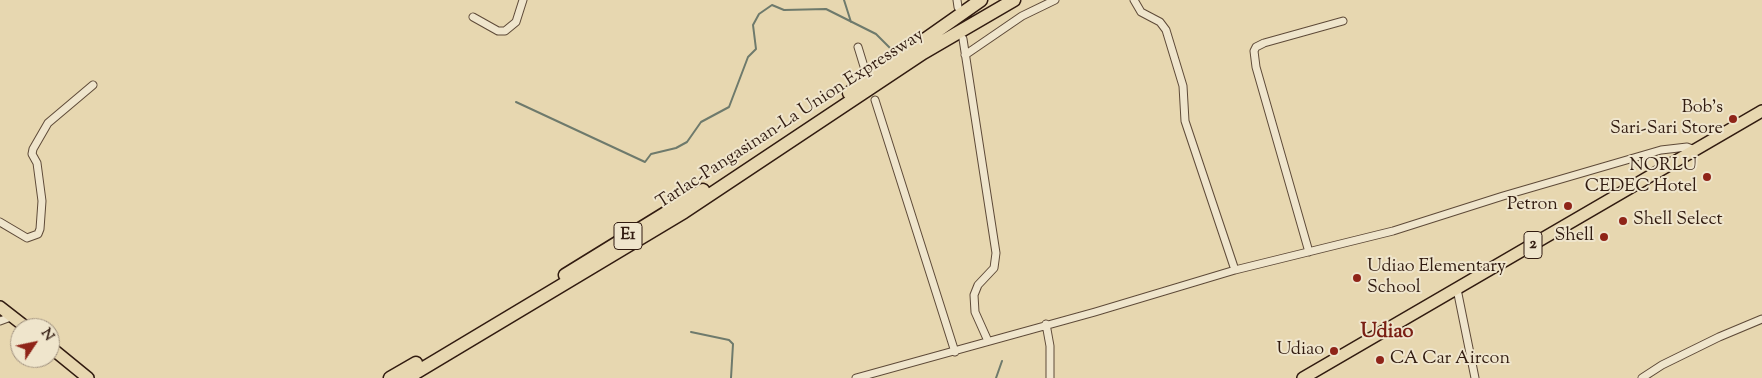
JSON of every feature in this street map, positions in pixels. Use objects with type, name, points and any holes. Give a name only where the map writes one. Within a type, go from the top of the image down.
[{"type":"highway","name":"Tarlac-Pangasinan-La Union Expressway","points":[[390,378],[507,310],[710,186],[861,85],[981,0]]},
{"type":"highway","name":"Tarlac-Pangasinan-La Union Expressway","points":[[407,378],[684,212],[923,53],[1014,0]]},
{"type":"main road","name":"2","points":[[1304,378],[1762,111]]},
{"type":"main road","points":[[0,307],[14,318]]},
{"type":"main road","points":[[60,355],[88,378]]},
{"type":"main road","points":[[60,361],[80,378]]},
{"type":"street","points":[[473,16],[498,31],[505,30],[516,22],[523,0]]},
{"type":"street","points":[[965,55],[1022,16],[1055,0]]},
{"type":"street","points":[[1134,0],[1141,12],[1160,22],[1166,30],[1183,86],[1185,121],[1234,270]]},
{"type":"street","points":[[1309,252],[1256,66],[1254,51],[1256,47],[1264,43],[1343,21]]},
{"type":"street","points":[[963,39],[996,253],[994,268],[978,285],[974,295],[975,312],[988,341]]},
{"type":"street","points":[[858,47],[866,74]]},
{"type":"street","points":[[0,222],[27,238],[38,234],[42,201],[37,163],[32,151],[48,123],[93,85]]},
{"type":"street","points":[[875,100],[955,352]]},
{"type":"street","points":[[856,378],[1095,312],[1234,270],[1393,231],[1503,196],[1661,150],[1687,147],[1695,150]]},
{"type":"street","points":[[1457,289],[1475,378]]},
{"type":"street","points":[[1642,378],[1711,341],[1762,319]]},
{"type":"street","points":[[1046,324],[1050,346],[1050,378]]},
{"type":"waterway","points":[[844,0],[851,22]]},
{"type":"waterway","points":[[516,102],[645,162],[651,154],[676,148],[687,142],[701,122],[729,107],[748,57],[756,49],[753,25],[759,14],[772,5],[784,10],[826,9],[876,34],[896,54]]},
{"type":"waterway","points":[[691,332],[729,340],[733,344],[731,378]]},
{"type":"waterway","points":[[996,378],[1002,361]]},
{"type":"place","name":"Bob's Sari-Sari Store","points":[[1733,119]]},
{"type":"place","name":"NORLU CEDEC Hotel","points":[[1707,177]]},
{"type":"place","name":"Petron","points":[[1568,206]]},
{"type":"place","name":"Shell Select","points":[[1623,221]]},
{"type":"place","name":"Shell","points":[[1604,237]]},
{"type":"place","name":"Udiao Elementary School","points":[[1357,278]]},
{"type":"place","name":"Udiao","points":[[1334,351]]},
{"type":"place","name":"CA Car Aircon","points":[[1380,360]]},
{"type":"district","name":"Udiao","points":[[1387,334]]}]
